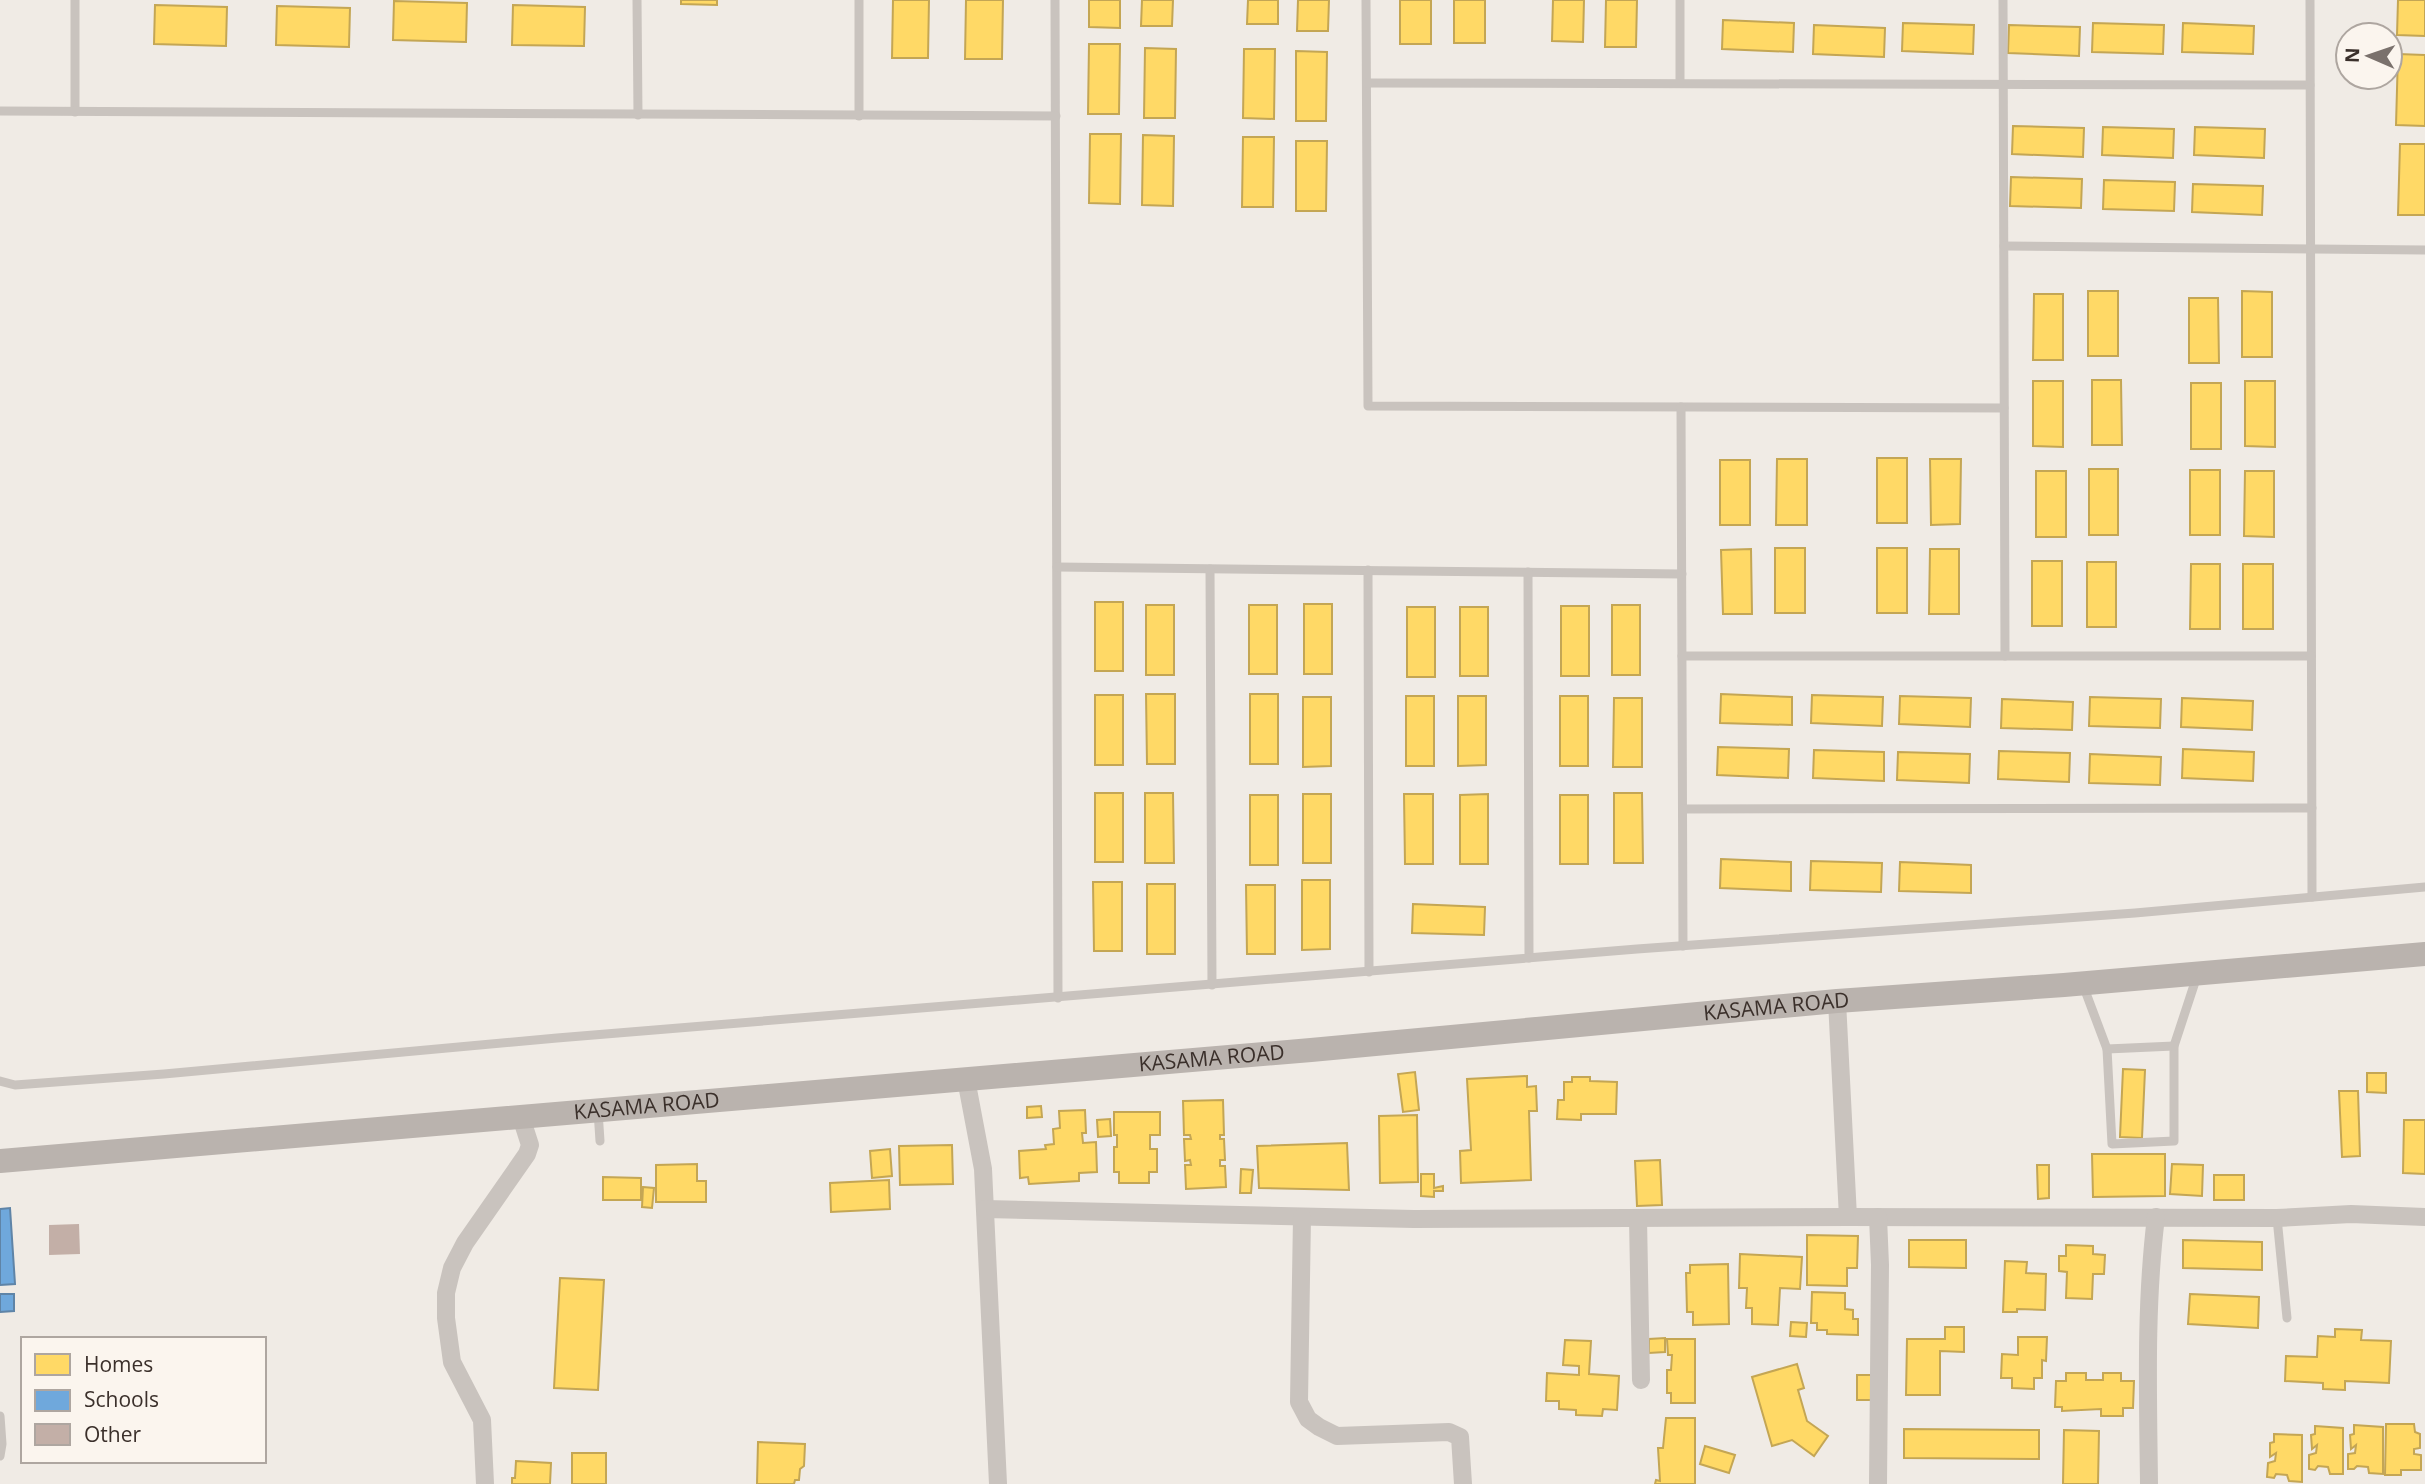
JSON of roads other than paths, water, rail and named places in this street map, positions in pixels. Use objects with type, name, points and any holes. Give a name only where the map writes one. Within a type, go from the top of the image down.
[{"type":"street","name":"KASAMA ROAD","points":[[0,1161],[966,1079],[1837,1001],[2082,984],[2425,954]]},
{"type":"street","points":[[1837,1001],[1848,1217]]},
{"type":"street","points":[[966,1079],[983,1169],[998,1484]]},
{"type":"street","points":[[485,1484],[482,1420],[452,1362],[446,1318],[446,1293],[452,1268],[465,1243],[511,1181],[527,1154],[530,1145],[521,1117]]},
{"type":"street","points":[[985,1209],[1414,1219],[2277,1218],[2351,1214],[2425,1217]]},
{"type":"street","points":[[1302,1217],[1299,1402],[1308,1419],[1337,1436],[1449,1432],[1460,1437],[1463,1484]]},
{"type":"street","points":[[1878,1217],[1878,1484]]},
{"type":"street","points":[[2149,1484],[2150,1262],[2156,1217]]},
{"type":"street","points":[[1638,1218],[1642,1380]]},
{"type":"lane","points":[[75,0],[75,112]]},
{"type":"lane","points":[[637,0],[638,115]]},
{"type":"lane","points":[[859,0],[859,116]]},
{"type":"lane","points":[[1055,0],[1058,998]]},
{"type":"lane","points":[[1366,0],[1368,406],[2004,408]]},
{"type":"lane","points":[[1680,0],[1680,83]]},
{"type":"lane","points":[[2003,0],[2005,656]]},
{"type":"lane","points":[[2310,0],[2312,897]]},
{"type":"lane","points":[[1367,83],[2310,85]]},
{"type":"lane","points":[[0,111],[1056,116]]},
{"type":"lane","points":[[2004,246],[2425,250]]},
{"type":"lane","points":[[1681,407],[1683,946]]},
{"type":"lane","points":[[1057,567],[1682,574]]},
{"type":"lane","points":[[1210,569],[1212,985]]},
{"type":"lane","points":[[1368,570],[1369,972]]},
{"type":"lane","points":[[1528,572],[1529,958]]},
{"type":"lane","points":[[1682,656],[2311,656]]},
{"type":"lane","points":[[1683,809],[2312,808]]},
{"type":"lane","points":[[0,1081],[15,1085],[164,1074],[557,1038],[1529,958],[2135,913],[2425,887]]},
{"type":"lane","points":[[2082,984],[2107,1049],[2112,1144],[2174,1141],[2174,1046],[2197,974]]},
{"type":"lane","points":[[2107,1049],[2174,1046]]},
{"type":"lane","points":[[598,1111],[600,1141]]},
{"type":"lane","points":[[2277,1218],[2287,1318]]},
{"type":"lane","points":[[0,1416],[0,1456]]}]
